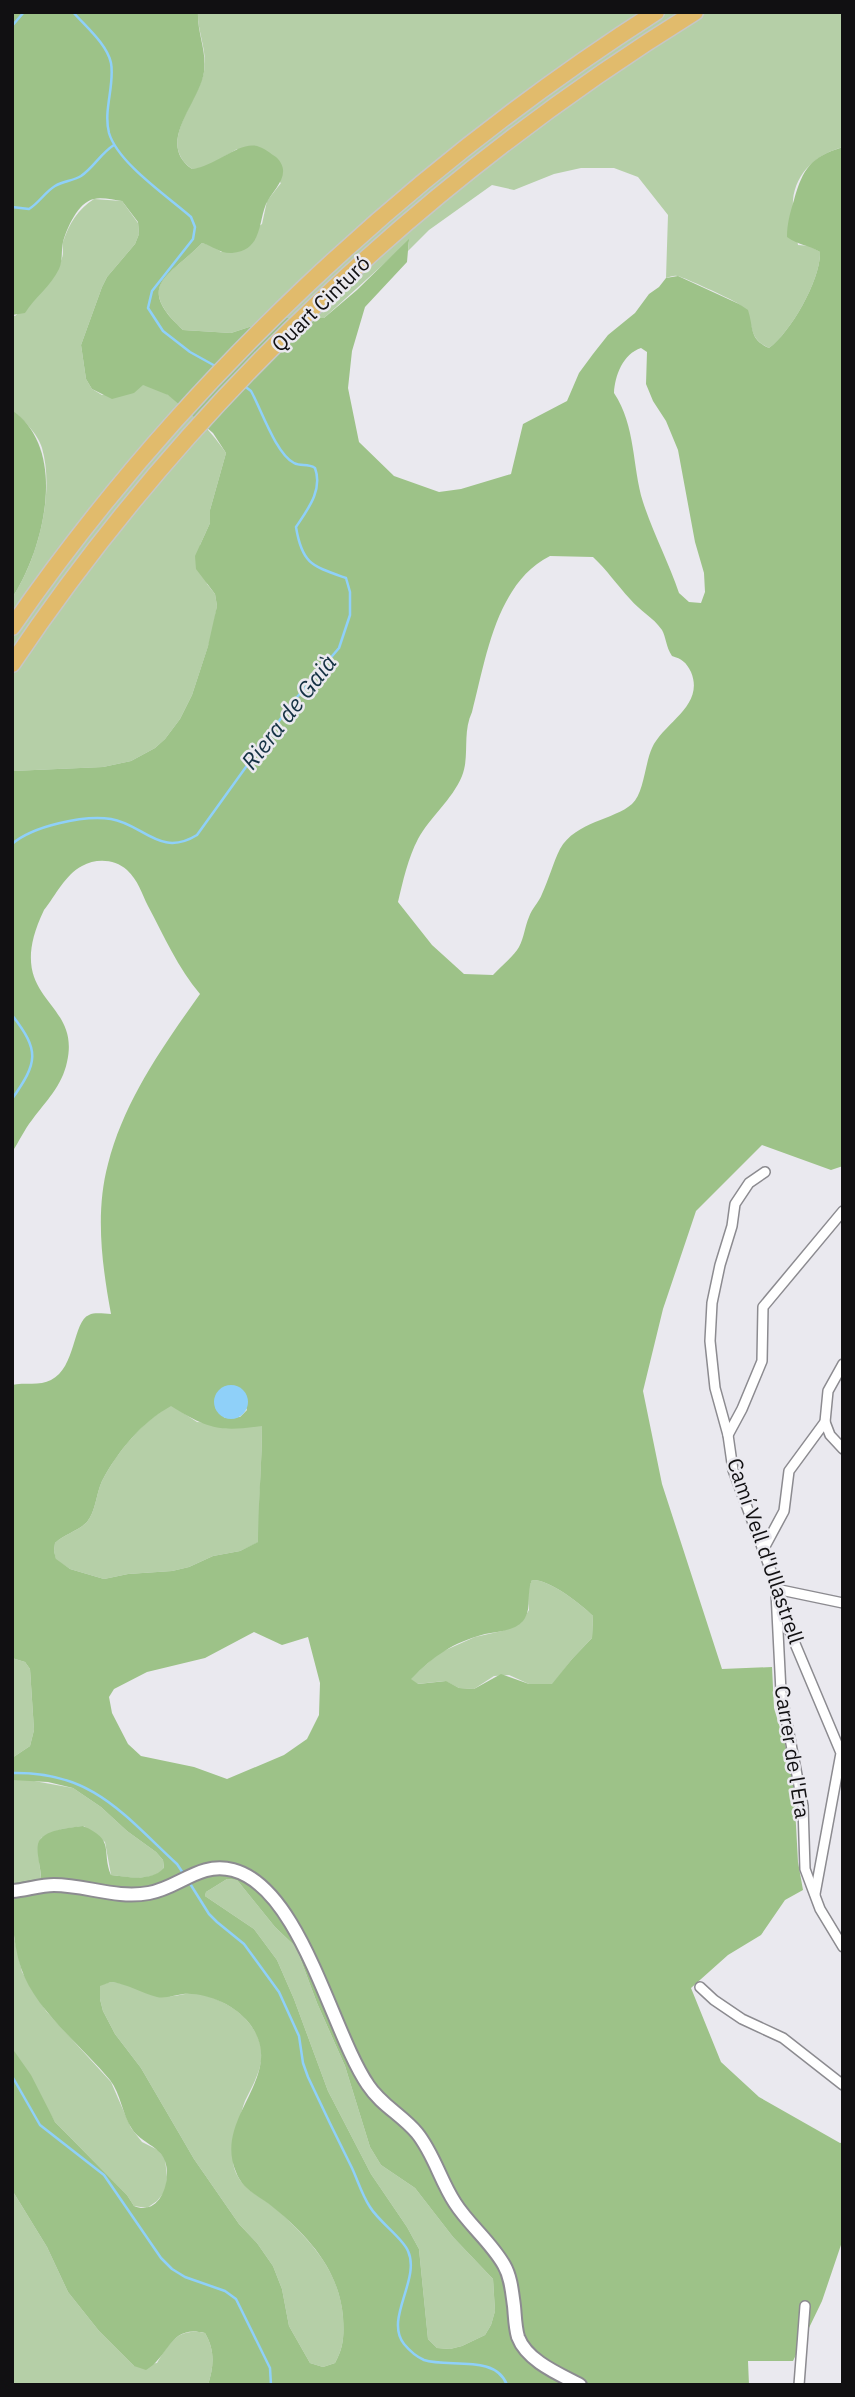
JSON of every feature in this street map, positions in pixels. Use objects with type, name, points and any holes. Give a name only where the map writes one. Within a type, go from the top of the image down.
[{"type":"highway","name":"Quart Cinturó","points":[[12,627],[130,474],[230,362],[320,274],[396,205],[486,132],[656,12]]},
{"type":"highway","name":"Quart Cinturó","points":[[12,664],[83,566],[146,487],[230,393],[334,289],[438,198],[537,119],[695,12]]},
{"type":"street","name":"Camí Vell d'Ullastrell","points":[[765,1172],[749,1183],[735,1204],[712,1303],[710,1340],[715,1388],[728,1435],[733,1470],[783,1603],[788,1627],[842,1753],[815,1894]]},
{"type":"street","points":[[728,1435],[743,1409],[762,1361],[763,1307],[843,1210]]},
{"type":"street","points":[[843,1364],[828,1391],[825,1422],[830,1435],[843,1449]]},
{"type":"street","points":[[763,1550],[783,1511],[789,1471],[825,1422]]},
{"type":"street","points":[[776,1589],[843,1603]]},
{"type":"street","name":"Carrer de l'Era","points":[[776,1589],[781,1692],[803,1806],[805,1870],[820,1909],[843,1947]]},
{"type":"street","points":[[12,1891],[55,1885],[118,1894],[148,1894],[163,1890],[191,1874],[214,1869],[234,1870],[257,1882],[281,1909],[309,1956],[368,2086],[389,2109],[416,2131],[429,2150],[457,2207],[506,2267],[521,2343],[535,2358],[580,2385]]},
{"type":"street","points":[[700,1987],[743,2019],[783,2038],[843,2085]]},
{"type":"street","points":[[799,2385],[805,2306]]},
{"type":"green space","points":[[12,12],[198,12],[204,72],[178,135],[182,159],[192,169],[210,164],[242,147],[257,146],[265,149],[281,163],[283,175],[266,204],[257,235],[249,247],[228,253],[202,243],[162,282],[159,292],[161,302],[168,315],[183,330],[231,333],[277,318],[324,318],[409,239],[407,262],[365,307],[352,351],[348,388],[359,442],[394,476],[439,492],[461,489],[511,474],[523,424],[567,401],[579,373],[608,335],[635,313],[649,294],[666,278],[678,276],[748,310],[755,337],[769,348],[795,318],[810,290],[819,263],[820,252],[787,237],[797,189],[810,165],[823,155],[843,147],[843,1166],[831,1170],[762,1145],[696,1211],[663,1309],[643,1391],[662,1484],[722,1669],[772,1667],[774,1708],[793,1771],[798,1862],[803,1890],[785,1900],[761,1935],[728,1955],[691,1988],[721,2062],[759,2097],[840,2143],[843,2142],[843,2239],[822,2301],[793,2361],[748,2361],[749,2385],[208,2385],[212,2365],[211,2346],[205,2333],[193,2331],[177,2337],[146,2370],[134,2366],[99,2331],[68,2292],[47,2247],[12,2190],[12,2048],[31,2075],[55,2122],[127,2195],[134,2206],[143,2208],[157,2202],[167,2178],[163,2156],[132,2129],[110,2080],[60,2027],[37,1998],[21,1968],[16,1947],[12,1883],[41,1878],[38,1844],[45,1835],[83,1826],[93,1831],[104,1841],[111,1875],[146,1877],[164,1868],[163,1860],[156,1852],[73,1788],[48,1782],[12,1780],[12,1758],[30,1746],[34,1730],[30,1669],[25,1662],[12,1658],[12,1385],[51,1380],[65,1366],[84,1319],[94,1314],[111,1314],[101,1220],[108,1164],[134,1096],[200,994],[178,963],[137,883],[127,870],[111,862],[99,861],[87,863],[76,870],[44,910],[33,940],[31,963],[36,981],[64,1024],[69,1041],[65,1071],[12,1152],[12,771],[103,767],[131,761],[155,748],[180,719],[192,695],[208,646],[217,606],[215,594],[196,569],[195,556],[210,523],[210,510],[226,453],[213,433],[168,395],[143,385],[134,393],[112,399],[92,389],[86,379],[81,345],[102,287],[107,277],[135,244],[139,234],[138,222],[122,201],[97,198],[83,205],[67,230],[56,275],[25,313],[12,315]],"holes":[[[641,348],[647,352],[646,384],[678,450],[695,542],[704,573],[705,592],[701,603],[689,602],[679,593],[643,502],[630,432],[614,393],[618,372],[629,355]],[[550,556],[593,557],[634,603],[655,621],[662,630],[672,656],[687,666],[694,684],[688,704],[652,748],[642,785],[632,804],[575,832],[560,849],[514,954],[493,975],[464,974],[432,945],[398,902],[418,839],[453,793],[462,776],[466,761],[467,728],[489,646],[505,603],[517,584],[532,568]],[[226,1386],[236,1386],[247,1410],[240,1417],[225,1418],[215,1407],[220,1390]],[[171,1406],[214,1427],[235,1429],[262,1426],[258,1542],[240,1551],[213,1556],[172,1571],[128,1574],[104,1579],[70,1569],[56,1559],[55,1543],[87,1522],[108,1470],[123,1448],[150,1420]],[[532,1580],[547,1584],[573,1599],[593,1616],[592,1638],[552,1684],[529,1684],[501,1674],[474,1689],[459,1688],[446,1681],[418,1684],[411,1679],[453,1646],[518,1626],[527,1613]],[[254,1632],[282,1645],[308,1637],[320,1683],[319,1715],[307,1739],[284,1755],[227,1779],[194,1767],[141,1756],[128,1744],[112,1713],[109,1697],[114,1689],[147,1672],[205,1658]],[[227,1879],[237,1880],[275,1927],[296,1947],[345,2066],[370,2147],[381,2165],[415,2188],[453,2237],[493,2279],[495,2311],[485,2335],[450,2349],[437,2348],[428,2339],[419,2249],[371,2174],[328,2091],[277,1960],[254,1929],[205,1896],[206,1892]],[[111,1982],[160,1997],[201,1995],[228,2005],[249,2023],[259,2042],[261,2060],[257,2078],[234,2132],[231,2152],[236,2172],[247,2189],[274,2208],[299,2231],[329,2270],[343,2317],[343,2341],[335,2363],[323,2367],[310,2363],[289,2326],[282,2289],[273,2266],[239,2224],[194,2159],[141,2068],[115,2034],[100,1999],[100,1986]]]},
{"type":"green space","points":[[198,12],[843,12],[843,147],[825,154],[809,166],[798,181],[793,200],[798,245],[810,246],[820,252],[816,276],[810,290],[795,318],[778,340],[769,348],[761,344],[756,339],[745,310],[739,304],[681,277],[666,278],[668,215],[638,177],[614,168],[581,168],[554,174],[514,190],[492,185],[429,230],[408,251],[409,241],[324,318],[277,318],[231,333],[183,330],[161,302],[159,291],[162,282],[202,243],[221,252],[262,224],[267,201],[281,183],[237,149],[205,168],[192,169],[182,159],[178,136],[200,84],[205,64]]},
{"type":"green space","points":[[94,199],[122,201],[138,223],[139,234],[135,244],[107,277],[102,287],[81,345],[86,379],[92,389],[102,395],[139,385],[167,394],[201,422],[226,453],[210,510],[210,523],[200,545],[207,584],[215,594],[217,606],[212,634],[192,695],[180,719],[155,748],[131,761],[103,767],[12,771],[12,598],[29,564],[42,525],[46,466],[37,437],[12,410],[12,315],[15,316],[22,310],[49,283],[62,258],[63,242],[71,223],[83,207]]},
{"type":"green space","points":[[12,410],[30,428],[41,449],[45,501],[34,554],[12,598]]},
{"type":"green space","points":[[171,1405],[197,1422],[262,1426],[259,1542],[240,1551],[213,1556],[189,1567],[104,1579],[70,1569],[56,1560],[55,1543],[87,1522],[102,1481],[123,1448],[150,1420]]},
{"type":"green space","points":[[532,1580],[556,1588],[593,1616],[592,1638],[553,1684],[529,1684],[509,1675],[494,1676],[474,1689],[459,1688],[445,1681],[417,1684],[410,1679],[439,1653],[475,1637],[502,1631],[521,1623],[529,1610],[529,1587]]},
{"type":"green space","points":[[12,1658],[25,1662],[30,1669],[34,1730],[30,1746],[12,1758]]},
{"type":"green space","points":[[23,1779],[73,1788],[156,1852],[163,1860],[164,1869],[146,1877],[111,1875],[105,1842],[84,1826],[62,1829],[41,1838],[38,1851],[41,1878],[12,1883],[12,1780]]},
{"type":"green space","points":[[227,1879],[237,1880],[275,1927],[296,1947],[345,2066],[370,2147],[381,2165],[415,2188],[453,2237],[493,2279],[495,2311],[485,2335],[450,2349],[437,2348],[428,2339],[419,2249],[371,2174],[328,2091],[277,1960],[254,1929],[205,1896],[206,1892]]},
{"type":"green space","points":[[12,1928],[22,1972],[46,2011],[111,2082],[131,2128],[142,2142],[158,2150],[165,2159],[166,2190],[147,2208],[134,2206],[127,2195],[55,2122],[12,2048]]},
{"type":"green space","points":[[111,1982],[168,1996],[194,1993],[209,1996],[238,2012],[256,2034],[262,2053],[261,2062],[242,2111],[233,2165],[239,2179],[299,2231],[329,2270],[343,2317],[343,2341],[335,2363],[323,2367],[310,2363],[289,2326],[282,2289],[273,2266],[239,2224],[194,2159],[141,2068],[115,2034],[100,1999],[100,1985]]},
{"type":"green space","points":[[12,2190],[47,2247],[68,2292],[99,2331],[134,2366],[157,2363],[170,2343],[181,2335],[188,2332],[205,2333],[211,2346],[212,2358],[208,2385],[12,2385]]},
{"type":"water","points":[[231,1385],[243,1390],[248,1402],[243,1414],[231,1419],[219,1414],[214,1402],[219,1390]]},
{"type":"waterway","points":[[12,26],[24,12]]},
{"type":"waterway","name":"Riera de Gaià","points":[[73,12],[109,56],[112,80],[108,124],[114,144],[133,167],[191,217],[195,227],[193,239],[152,291],[148,308],[163,331],[190,352],[217,367]]},
{"type":"waterway","points":[[12,207],[29,209],[55,186],[81,176],[114,145]]},
{"type":"waterway","name":"Riera de Gaià","points":[[12,844],[45,827],[73,820],[100,818],[122,822],[152,838],[172,843],[197,835],[292,703],[339,648],[350,615],[350,592],[346,578],[310,562],[302,549],[296,527],[316,492],[315,468],[297,464],[287,458],[275,441],[251,391],[243,385]]},
{"type":"waterway","name":"Riera de Gaià","points":[[12,1015],[27,1038],[32,1057],[27,1075],[12,1099]]},
{"type":"waterway","points":[[12,1773],[40,1774],[64,1779],[104,1799],[177,1864],[183,1873]]},
{"type":"waterway","points":[[189,1882],[209,1914],[244,1944],[279,1992],[299,2036],[308,2077],[365,2198],[374,2213],[408,2251],[410,2274],[398,2323],[404,2344],[424,2360],[493,2369],[507,2385]]},
{"type":"waterway","points":[[12,2076],[40,2125],[104,2175],[161,2258],[172,2269],[185,2277],[225,2291],[236,2299],[270,2368],[271,2385]]}]
